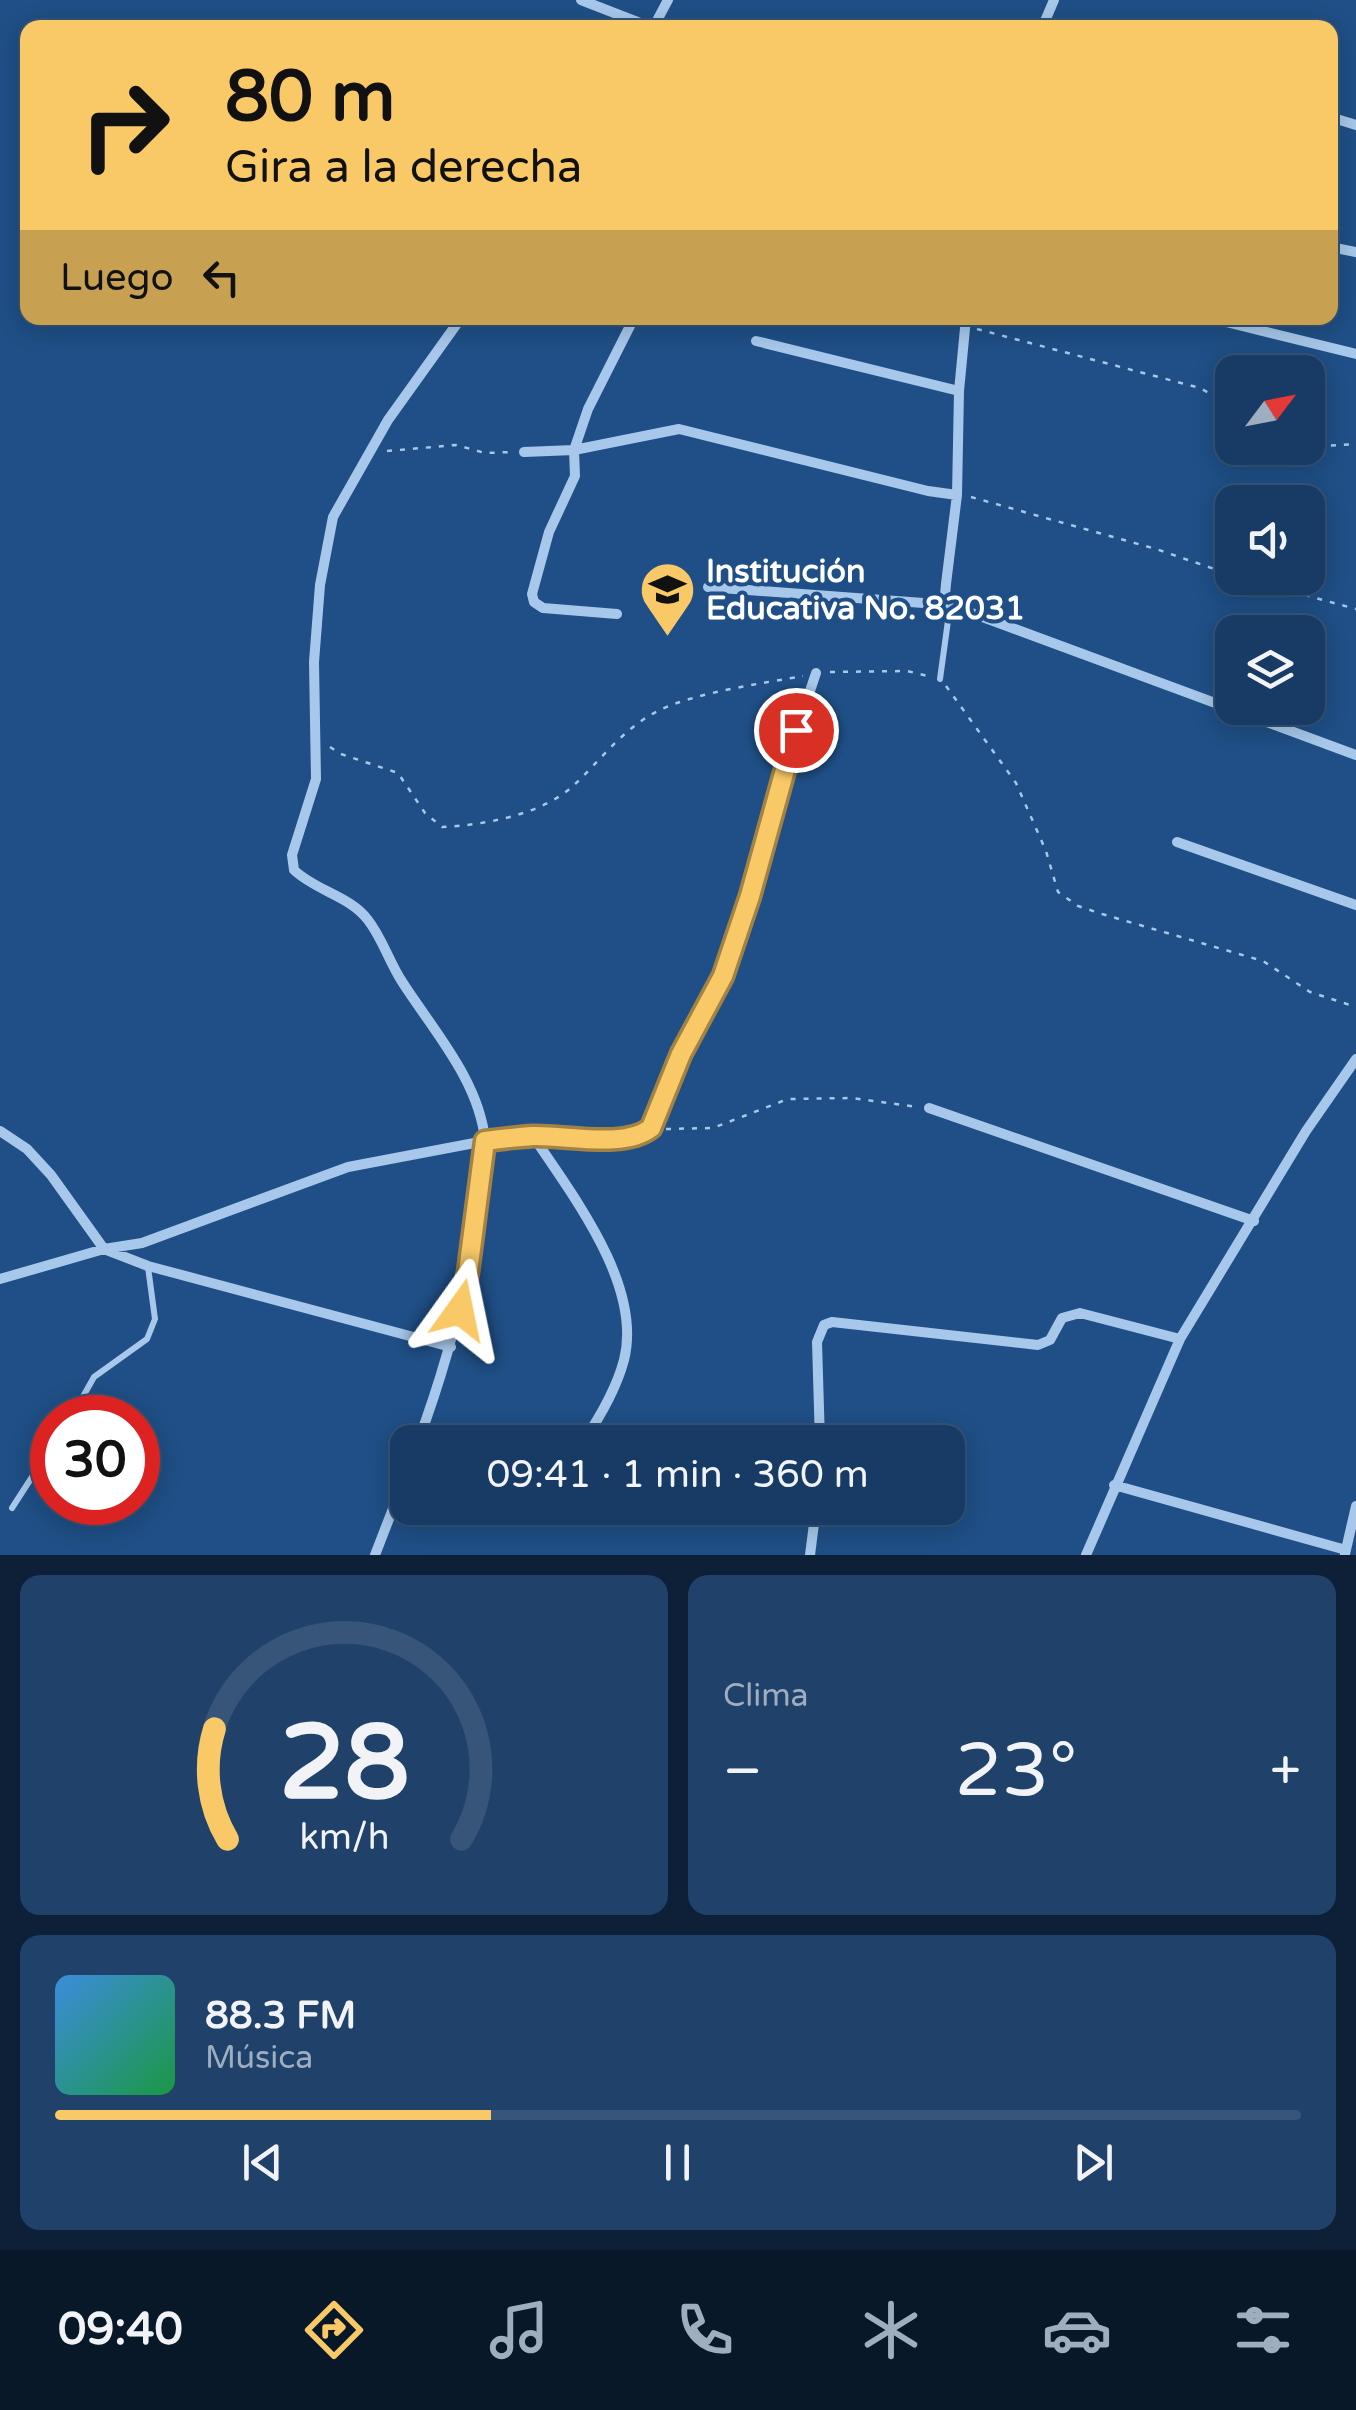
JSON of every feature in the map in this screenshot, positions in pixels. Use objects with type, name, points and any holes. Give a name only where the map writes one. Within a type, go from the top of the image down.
[{"type":"street","points":[[582,0],[633,20]]},
{"type":"street","points":[[424,1425],[451,1347],[468,1272],[485,1141],[474,1100],[460,1070],[400,978],[369,921],[354,905],[305,881],[294,870],[292,855],[316,779],[314,662],[320,585],[333,517],[369,450],[456,325]]},
{"type":"street","points":[[617,614],[543,608],[534,602],[532,594],[549,532],[574,476],[574,450],[588,409],[630,325]]},
{"type":"street","points":[[950,605],[945,595],[957,495],[959,391],[966,325]]},
{"type":"street","points":[[1238,325],[1356,354]]},
{"type":"street","points":[[756,341],[959,391]]},
{"type":"street","points":[[524,452],[574,450],[679,429],[957,495]]},
{"type":"street","points":[[708,588],[950,605],[1356,755]]},
{"type":"street","points":[[0,1279],[104,1250],[142,1244],[348,1166],[485,1141],[533,1136],[624,1139],[640,1136],[651,1128],[681,1054],[730,957],[816,674]]},
{"type":"street","points":[[1177,842],[1356,904]]},
{"type":"street","points":[[1086,1555],[1180,1339],[1306,1131],[1356,1059]]},
{"type":"street","points":[[929,1108],[1254,1221]]},
{"type":"street","points":[[0,1131],[28,1149],[51,1175],[104,1250],[148,1266],[451,1347]]},
{"type":"street","points":[[533,1136],[580,1206],[601,1246],[620,1287],[628,1324],[624,1358],[614,1388],[594,1425]]},
{"type":"street","points":[[819,1425],[816,1342],[819,1332],[832,1322],[1038,1345],[1050,1340],[1066,1314],[1080,1312],[1180,1339]]},
{"type":"street","points":[[1114,1485],[1346,1552],[1356,1506]]},
{"type":"street","points":[[375,1555],[390,1516]]},
{"type":"street","points":[[810,1555],[814,1525]]},
{"type":"lane","points":[[940,679],[950,605]]},
{"type":"lane","points":[[83,1395],[94,1377],[147,1339],[155,1320],[148,1266]]},
{"type":"lane","points":[[12,1508],[30,1480]]},
{"type":"path","points":[[977,325],[1200,388],[1215,396]]},
{"type":"path","points":[[1325,446],[1356,444]]},
{"type":"path","points":[[369,450],[456,446],[485,453],[524,452]]},
{"type":"path","points":[[957,495],[1118,538],[1215,569]]},
{"type":"path","points":[[1305,595],[1356,609]]},
{"type":"path","points":[[316,738],[341,754],[398,773],[425,814],[442,827],[469,826],[530,810],[570,789],[630,728],[662,708],[738,688],[816,674],[906,670],[940,679],[1016,783],[1046,850],[1058,892],[1078,906],[1262,961],[1310,992],[1356,1007]]},
{"type":"path","points":[[651,1128],[713,1128],[788,1099],[852,1098],[929,1108]]},
{"type":"place","name":"Institución Educativa No. 82031","points":[[667,638]]},
{"type":"route","points":[[460,1310],[485,1141],[533,1136],[624,1139],[640,1136],[651,1128],[681,1054],[723,976],[743,920],[796,730]]}]
